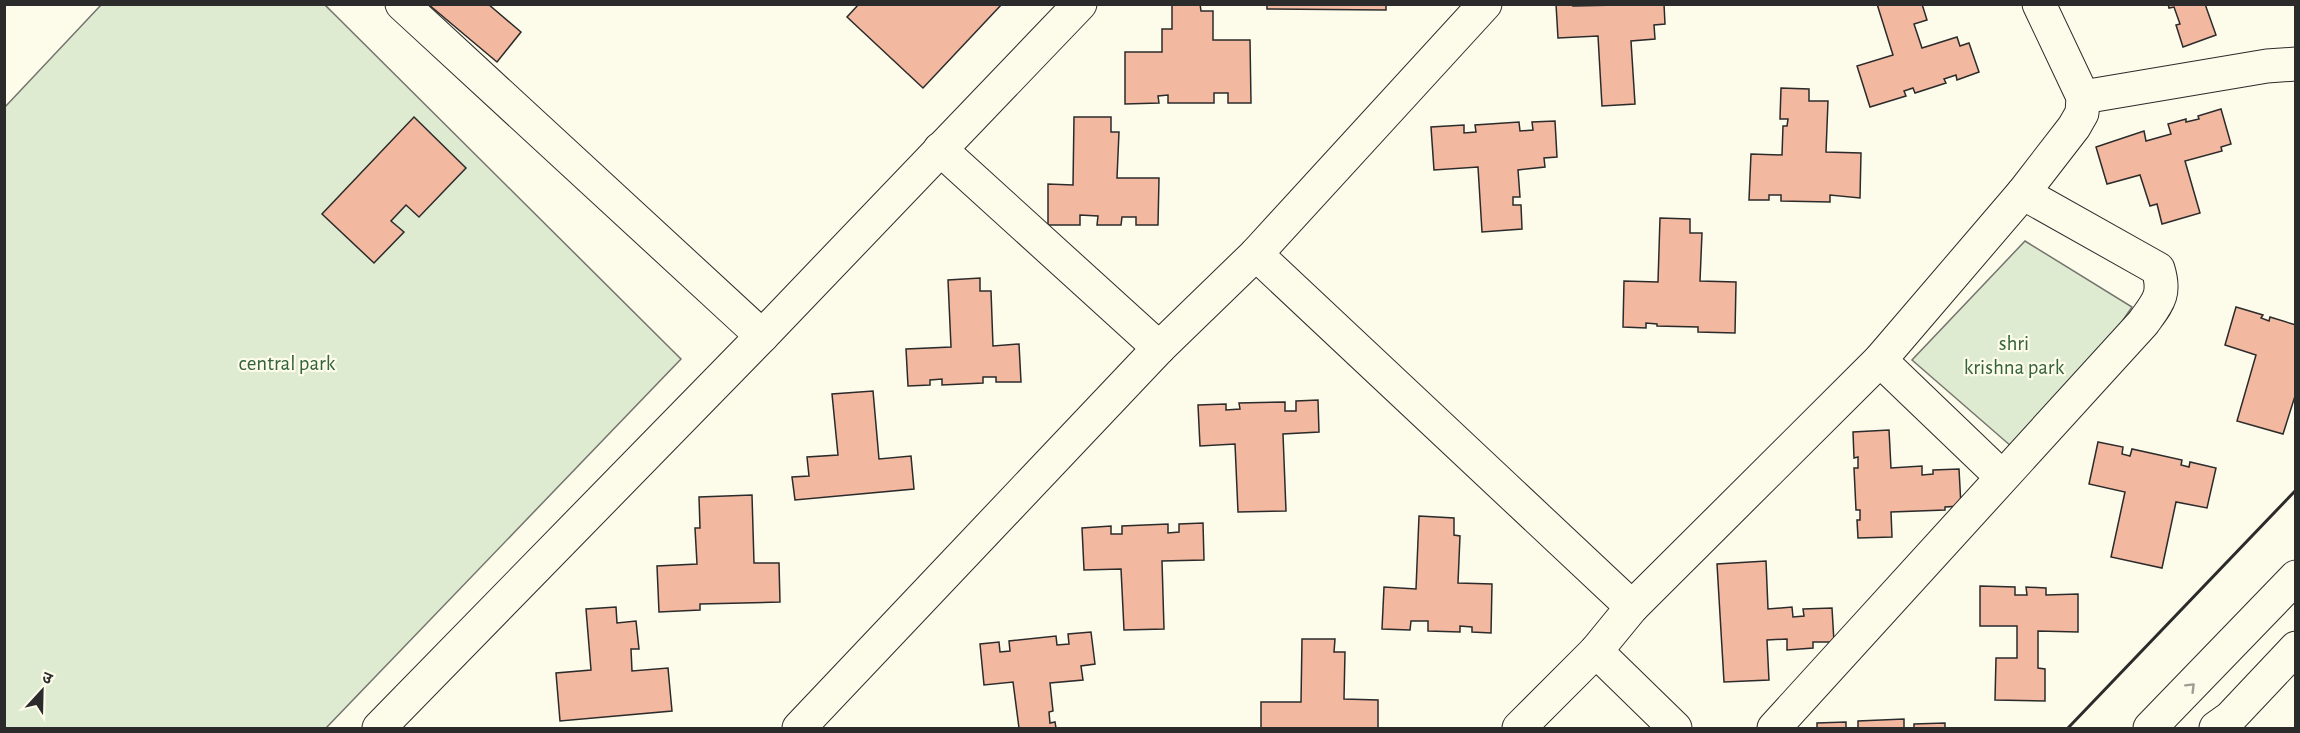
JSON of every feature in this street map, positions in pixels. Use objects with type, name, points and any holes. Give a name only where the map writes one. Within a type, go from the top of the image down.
[{"type":"street","points":[[402,4],[762,336]]},
{"type":"street","points":[[379,729],[762,336],[1080,4]]},
{"type":"street","points":[[799,729],[1159,348],[1256,254],[1485,4]]},
{"type":"street","points":[[1519,729],[1596,651],[1632,607],[1880,360],[2023,193],[2074,127],[2082,113],[2083,97],[2039,4]]},
{"type":"street","points":[[2083,97],[2267,66],[2295,64]]},
{"type":"street","points":[[940,149],[1159,348]]},
{"type":"street","points":[[1774,729],[2144,323],[2160,299],[2162,283],[2158,269],[2023,193]]},
{"type":"street","points":[[1256,254],[1632,607]]},
{"type":"street","points":[[1880,360],[2002,477]]},
{"type":"street","points":[[2150,729],[2295,578]]},
{"type":"street","points":[[2216,729],[2230,718],[2295,648]]},
{"type":"street","points":[[1596,651],[1675,729]]},
{"type":"green space","name":"central park","points":[[101,5],[325,5],[681,359],[326,728],[5,728],[4,108]]},
{"type":"green space","name":"shri krishna park","points":[[2025,241],[2132,307],[2027,460],[1912,360]]},
{"type":"building","points":[[428,4],[488,4],[521,32],[497,62]]},
{"type":"building","points":[[859,4],[1002,4],[923,88],[847,17]]},
{"type":"building","points":[[1172,4],[1200,4],[1201,11],[1213,11],[1213,40],[1250,40],[1251,103],[1228,103],[1228,93],[1214,93],[1214,103],[1168,103],[1168,95],[1158,96],[1159,103],[1125,104],[1125,52],[1162,52],[1162,29],[1172,29]]},
{"type":"building","points":[[1267,4],[1386,4],[1386,10],[1267,9]]},
{"type":"building","points":[[1556,4],[1573,4],[1573,6],[1664,4],[1665,24],[1654,25],[1655,39],[1631,41],[1635,104],[1602,106],[1598,36],[1558,38]]},
{"type":"building","points":[[1877,4],[1922,4],[1927,20],[1914,24],[1922,48],[1957,37],[1960,46],[1969,43],[1979,72],[1957,80],[1956,75],[1944,79],[1946,83],[1915,93],[1913,88],[1904,91],[1906,96],[1870,107],[1857,66],[1893,55]]},
{"type":"building","points":[[2168,4],[2205,4],[2216,35],[2183,47],[2176,25],[2180,24],[2174,7],[2169,8]]},
{"type":"building","points":[[1781,88],[1809,89],[1809,101],[1828,101],[1826,152],[1861,153],[1860,198],[1830,195],[1830,202],[1781,201],[1781,195],[1769,195],[1769,200],[1749,200],[1751,154],[1782,155],[1783,126],[1787,126],[1788,119],[1780,119]]},
{"type":"building","points":[[2221,109],[2231,144],[2221,147],[2222,151],[2185,161],[2200,213],[2162,224],[2157,204],[2150,206],[2140,175],[2107,184],[2096,147],[2144,131],[2146,141],[2171,134],[2168,124],[2186,119],[2186,122],[2199,119],[2198,116]]},
{"type":"building","points":[[414,117],[466,168],[419,217],[406,205],[391,221],[404,232],[374,263],[322,214]]},
{"type":"building","points":[[1074,117],[1111,117],[1111,132],[1119,132],[1117,178],[1159,178],[1158,225],[1136,225],[1136,217],[1122,217],[1121,225],[1097,225],[1098,216],[1080,215],[1080,225],[1048,225],[1048,184],[1073,185]]},
{"type":"building","points":[[1555,121],[1557,157],[1544,158],[1545,167],[1518,170],[1520,197],[1513,197],[1513,205],[1521,205],[1522,229],[1482,232],[1478,167],[1434,170],[1431,127],[1464,125],[1464,133],[1476,132],[1475,125],[1519,122],[1520,131],[1533,130],[1532,122]]},
{"type":"building","points":[[1660,218],[1690,219],[1690,233],[1702,233],[1700,281],[1736,282],[1735,333],[1698,332],[1698,327],[1657,326],[1657,324],[1646,323],[1646,328],[1623,327],[1624,281],[1658,282]]},
{"type":"building","points":[[980,278],[980,291],[991,291],[993,346],[1019,344],[1021,382],[996,382],[996,377],[983,377],[983,383],[942,385],[942,379],[930,380],[930,385],[908,386],[906,349],[951,347],[948,280]]},
{"type":"building","points":[[2236,307],[2263,315],[2261,318],[2269,321],[2270,317],[2296,325],[2296,393],[2283,434],[2237,421],[2256,355],[2225,345]]},
{"type":"building","points":[[873,391],[879,459],[911,456],[914,489],[795,500],[792,477],[809,476],[807,457],[838,455],[832,394]]},
{"type":"building","points":[[1318,400],[1319,432],[1283,434],[1286,511],[1238,512],[1235,444],[1200,446],[1198,405],[1226,404],[1226,410],[1240,409],[1239,403],[1285,402],[1285,411],[1296,411],[1296,401]]},
{"type":"building","points":[[1889,430],[1891,468],[1922,466],[1922,475],[1933,474],[1933,470],[1959,469],[1961,506],[1945,507],[1945,510],[1891,512],[1892,537],[1858,538],[1857,520],[1860,520],[1860,510],[1856,510],[1854,468],[1858,468],[1858,457],[1854,458],[1853,432]]},
{"type":"building","points":[[2098,442],[2123,447],[2122,454],[2130,456],[2132,449],[2182,460],[2181,465],[2189,467],[2190,462],[2216,468],[2207,508],[2176,502],[2162,568],[2111,557],[2125,492],[2089,484]]},
{"type":"building","points":[[752,495],[754,563],[779,563],[780,602],[700,604],[700,610],[659,612],[657,566],[697,564],[695,528],[700,528],[699,497]]},
{"type":"building","points":[[1419,516],[1454,518],[1454,535],[1460,536],[1458,583],[1492,584],[1491,633],[1472,632],[1472,627],[1460,626],[1460,632],[1428,631],[1428,621],[1411,621],[1410,630],[1382,629],[1384,587],[1416,589]]},
{"type":"building","points":[[1203,523],[1204,560],[1162,561],[1164,629],[1124,630],[1121,569],[1084,570],[1082,528],[1111,526],[1111,534],[1122,534],[1122,526],[1168,524],[1168,533],[1179,532],[1179,524]]},
{"type":"building","points":[[1766,561],[1768,609],[1792,607],[1793,617],[1804,616],[1803,609],[1832,608],[1834,642],[1813,642],[1813,648],[1787,650],[1787,639],[1767,640],[1769,680],[1724,682],[1717,564]]},
{"type":"building","points":[[1980,586],[2015,587],[2015,595],[2027,595],[2026,587],[2046,588],[2046,595],[2078,594],[2078,632],[2038,631],[2038,668],[2045,669],[2045,701],[1995,700],[1996,658],[2017,658],[2017,626],[1980,626]]},
{"type":"building","points":[[616,607],[617,623],[636,621],[639,649],[631,649],[632,671],[668,668],[672,711],[560,721],[556,673],[591,670],[586,609]]},
{"type":"building","points":[[1091,632],[1095,664],[1081,666],[1083,680],[1050,683],[1053,711],[1049,712],[1050,723],[1055,722],[1056,728],[1019,728],[1013,682],[984,685],[980,644],[999,642],[1000,652],[1010,651],[1009,641],[1056,636],[1057,645],[1069,644],[1068,634]]},
{"type":"building","points":[[1302,639],[1335,639],[1334,652],[1345,652],[1344,699],[1378,700],[1378,728],[1261,728],[1261,702],[1301,702]]},
{"type":"building","points":[[1904,719],[1904,728],[1858,728],[1858,721]]},
{"type":"building","points":[[1846,722],[1846,728],[1817,728],[1817,723]]},
{"type":"building","points":[[1945,723],[1945,728],[1914,728],[1914,724]]},
{"type":"wall","points":[[2068,728],[2296,490]]}]
